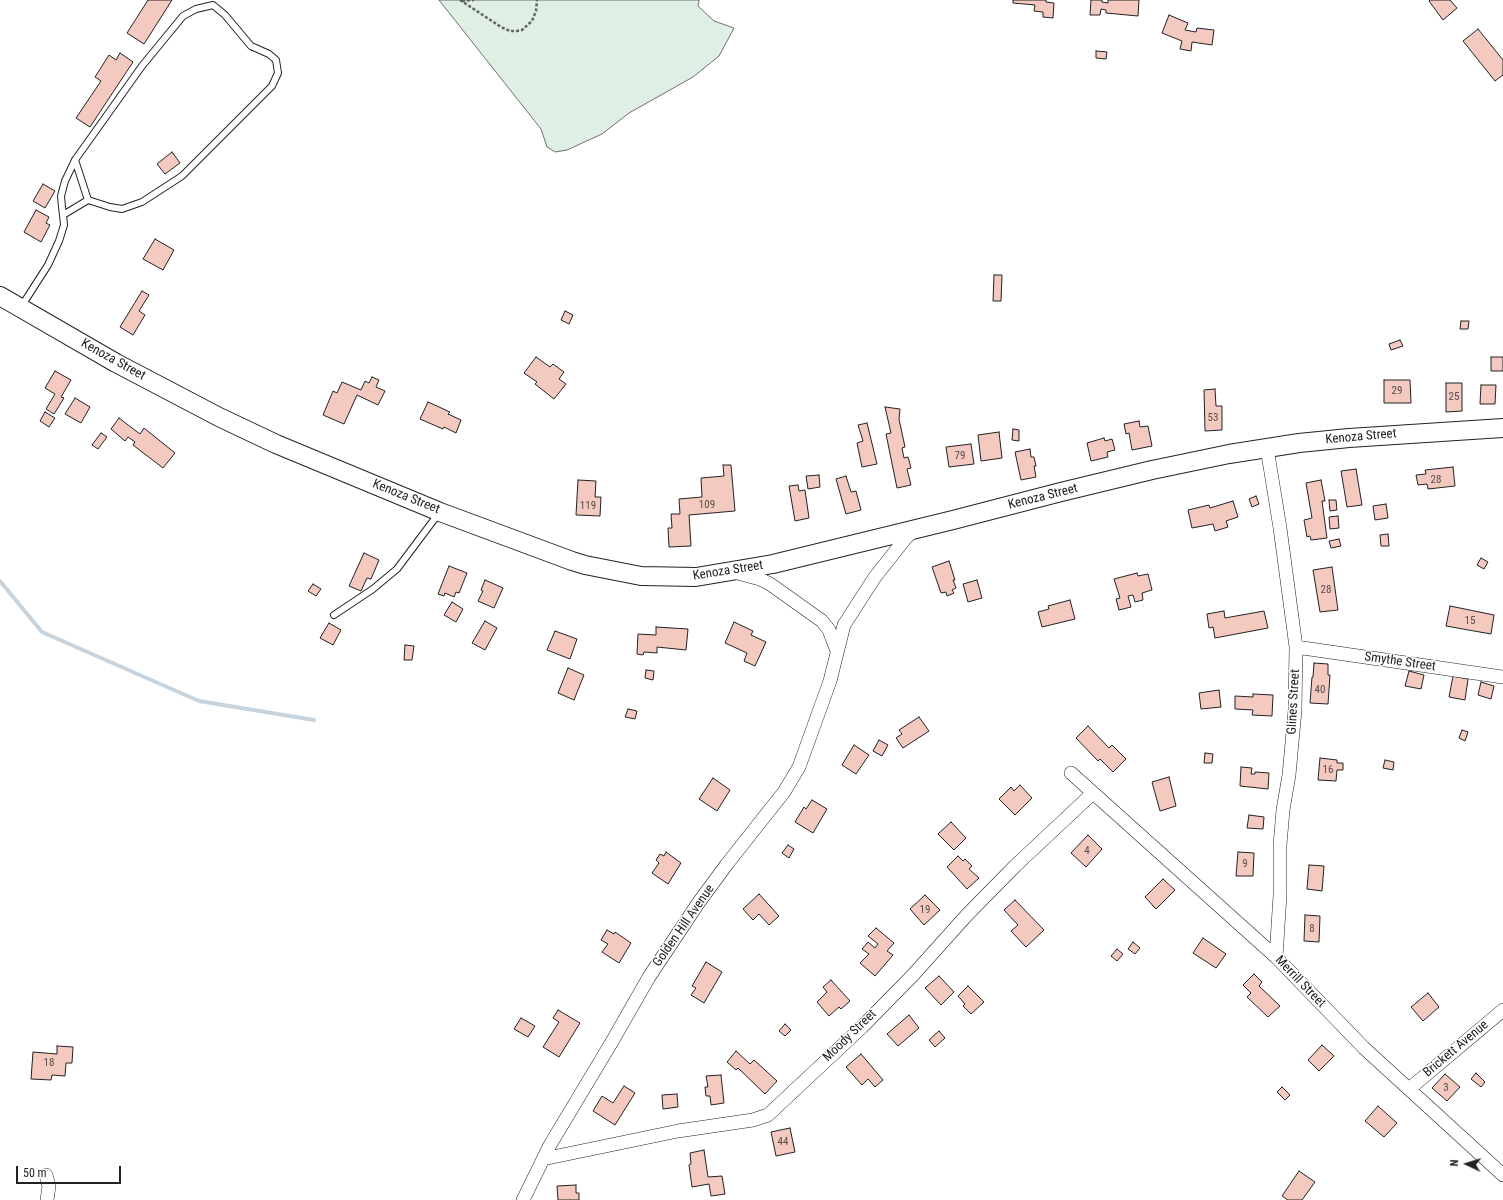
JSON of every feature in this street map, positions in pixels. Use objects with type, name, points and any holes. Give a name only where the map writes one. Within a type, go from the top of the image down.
[{"type":"street","name":"Kenoza Street","points":[[0,296],[116,363],[219,417],[276,444],[440,512],[572,561],[598,568],[641,576],[696,577],[773,564],[1152,470],[1267,448],[1349,438],[1503,428]]},
{"type":"street","name":"Glines Street","points":[[1267,448],[1280,528],[1296,647],[1294,717],[1289,776],[1283,810],[1280,846],[1280,895],[1276,957]]},
{"type":"street","name":"Golden Hill Avenue","points":[[522,1200],[542,1159],[648,977],[727,864],[784,792],[799,767],[830,681],[844,625],[875,577],[914,530]]},
{"type":"street","points":[[731,572],[760,579],[770,584],[822,621],[828,630],[837,651]]},
{"type":"street","name":"Smythe Street","points":[[1296,647],[1503,677]]},
{"type":"street","name":"Merrill Street","points":[[1071,773],[1276,957],[1364,1048],[1503,1175]]},
{"type":"street","name":"Moody Street","points":[[542,1159],[678,1131],[753,1120],[768,1115],[862,1027],[1015,866],[1093,793]]},
{"type":"street","name":"Brickett Avenue","points":[[1409,1089],[1503,1010]]},
{"type":"street","points":[[46,1175],[49,1186],[47,1200]]},
{"type":"lane","points":[[20,308],[48,265],[59,241],[64,225],[61,196],[65,181],[75,160],[142,66],[183,16],[196,9],[213,5],[225,15],[251,46],[269,54],[276,60],[278,73],[272,86],[182,176],[142,202],[122,209],[88,200],[63,215]]},
{"type":"lane","points":[[75,160],[88,200]]},
{"type":"lane","points":[[334,615],[373,589],[397,569],[440,512]]},
{"type":"path","points":[[461,1],[474,0]]},
{"type":"path","points":[[461,1],[489,17],[501,27],[517,31],[522,30],[532,21],[536,11],[537,0]]},
{"type":"green space","points":[[439,0],[699,0],[698,6],[714,21],[734,28],[719,56],[693,77],[629,113],[602,134],[567,150],[555,152],[547,147],[541,129]]},
{"type":"building","points":[[148,0],[172,0],[144,44],[127,33]]},
{"type":"building","points":[[1013,0],[1046,0],[1046,2],[1054,3],[1053,18],[1043,17],[1043,12],[1034,11],[1035,5],[1013,3]]},
{"type":"building","points":[[1091,0],[1102,0],[1102,2],[1108,3],[1108,0],[1139,0],[1138,16],[1106,13],[1106,10],[1101,9],[1100,15],[1090,15]]},
{"type":"building","points":[[1450,0],[1457,8],[1443,20],[1429,1]]},
{"type":"building","points":[[1169,15],[1188,23],[1185,30],[1196,32],[1197,28],[1214,30],[1212,45],[1192,42],[1191,51],[1180,49],[1182,41],[1162,33]]},
{"type":"building","points":[[1478,29],[1503,60],[1503,75],[1495,81],[1463,41]]},
{"type":"building","points":[[1096,51],[1107,52],[1106,59],[1096,58]]},
{"type":"building","points":[[120,53],[133,62],[90,127],[76,118],[101,81],[95,77],[109,55],[116,60]]},
{"type":"building","points":[[172,152],[180,163],[165,174],[157,164]]},
{"type":"building","points":[[43,184],[55,191],[45,208],[33,201]]},
{"type":"building","points":[[36,210],[49,217],[46,223],[50,225],[41,242],[24,232]]},
{"type":"building","points":[[155,239],[174,250],[163,270],[143,259]]},
{"type":"building","points":[[994,275],[1002,275],[1001,301],[993,301]]},
{"type":"building","points":[[142,291],[149,295],[139,311],[145,315],[133,335],[120,327]]},
{"type":"building","points":[[565,311],[573,315],[569,324],[561,320]]},
{"type":"building","points":[[1461,321],[1469,321],[1468,329],[1460,329]]},
{"type":"building","points":[[1400,340],[1403,346],[1391,350],[1389,344]]},
{"type":"building","points":[[536,357],[550,367],[553,364],[564,372],[559,379],[566,384],[554,399],[535,384],[537,382],[524,373]]},
{"type":"building","points":[[1491,357],[1503,357],[1503,371],[1491,371]]},
{"type":"building","points":[[55,371],[71,380],[61,397],[64,398],[54,414],[46,409],[55,394],[45,388]]},
{"type":"building","points":[[372,377],[379,380],[376,387],[385,391],[378,405],[357,395],[344,424],[323,415],[333,391],[337,393],[342,382],[361,390],[365,381],[369,383]]},
{"type":"building","points":[[1384,380],[1410,380],[1411,403],[1384,403]]},
{"type":"building","points":[[1446,383],[1462,383],[1462,411],[1446,412]]},
{"type":"building","points":[[1481,385],[1496,385],[1495,404],[1480,404]]},
{"type":"building","points":[[1215,389],[1216,406],[1222,406],[1222,430],[1205,431],[1204,390]]},
{"type":"building","points":[[75,398],[90,407],[81,423],[65,414]]},
{"type":"building","points":[[428,402],[450,412],[448,414],[461,420],[456,433],[444,427],[443,429],[420,419]]},
{"type":"building","points":[[885,407],[900,409],[899,419],[905,447],[902,448],[904,458],[908,457],[911,468],[907,469],[911,485],[897,488],[886,434],[891,433]]},
{"type":"building","points":[[45,412],[55,418],[49,427],[40,421]]},
{"type":"building","points":[[119,418],[140,434],[144,428],[175,453],[163,468],[133,445],[135,442],[128,437],[125,441],[111,429]]},
{"type":"building","points":[[1139,421],[1140,427],[1148,426],[1152,446],[1132,450],[1129,433],[1126,434],[1124,424]]},
{"type":"building","points":[[867,423],[877,464],[862,467],[857,443],[863,441],[858,425]]},
{"type":"building","points":[[1013,429],[1019,430],[1019,441],[1012,440]]},
{"type":"building","points":[[999,432],[1002,458],[981,461],[978,435]]},
{"type":"building","points":[[101,433],[107,437],[98,449],[92,445]]},
{"type":"building","points":[[1104,438],[1105,441],[1112,439],[1115,450],[1107,452],[1108,457],[1091,461],[1087,443]]},
{"type":"building","points":[[971,444],[974,464],[949,467],[946,447]]},
{"type":"building","points":[[1030,449],[1031,457],[1034,457],[1036,466],[1034,466],[1036,477],[1021,480],[1015,452]]},
{"type":"building","points":[[723,465],[731,465],[735,511],[689,515],[691,546],[669,547],[668,528],[672,528],[671,514],[680,514],[679,499],[702,497],[701,478],[724,476]]},
{"type":"building","points":[[1453,467],[1455,486],[1428,489],[1427,484],[1418,485],[1416,475],[1426,474],[1425,470]]},
{"type":"building","points":[[1356,469],[1362,505],[1347,507],[1341,471]]},
{"type":"building","points":[[819,475],[820,487],[808,489],[806,476]]},
{"type":"building","points":[[846,476],[851,492],[856,491],[861,510],[846,514],[836,479]]},
{"type":"building","points":[[578,480],[596,481],[595,497],[601,497],[600,516],[576,515]]},
{"type":"building","points":[[1321,480],[1325,501],[1322,501],[1327,538],[1311,540],[1310,536],[1307,537],[1304,520],[1312,518],[1306,483]]},
{"type":"building","points":[[798,485],[799,491],[805,490],[809,518],[795,521],[789,486]]},
{"type":"building","points":[[1256,496],[1259,504],[1252,507],[1249,499]]},
{"type":"building","points":[[1329,500],[1336,500],[1337,510],[1330,511]]},
{"type":"building","points":[[1233,501],[1238,517],[1226,521],[1228,527],[1215,531],[1213,524],[1192,528],[1188,510],[1209,505],[1210,508]]},
{"type":"building","points":[[1386,504],[1388,518],[1375,520],[1373,506]]},
{"type":"building","points":[[1338,516],[1339,528],[1330,529],[1329,517]]},
{"type":"building","points":[[1388,534],[1389,546],[1381,546],[1380,535]]},
{"type":"building","points":[[1339,539],[1341,546],[1331,548],[1329,541]]},
{"type":"building","points":[[364,553],[379,560],[371,579],[367,578],[361,591],[349,586]]},
{"type":"building","points":[[1481,558],[1488,562],[1484,569],[1477,565]]},
{"type":"building","points":[[949,561],[956,588],[952,590],[954,593],[947,596],[946,592],[941,593],[932,567]]},
{"type":"building","points":[[449,566],[467,573],[459,593],[456,592],[454,597],[445,593],[444,596],[438,594]]},
{"type":"building","points":[[1332,567],[1338,610],[1320,612],[1313,570]]},
{"type":"building","points":[[1137,573],[1138,576],[1148,574],[1152,590],[1142,593],[1143,600],[1135,602],[1133,595],[1128,596],[1131,607],[1119,610],[1116,599],[1120,598],[1114,579]]},
{"type":"building","points":[[485,580],[503,588],[494,608],[478,601],[483,591],[481,590]]},
{"type":"building","points":[[977,580],[982,598],[968,602],[963,584]]},
{"type":"building","points":[[313,584],[321,589],[316,596],[308,591]]},
{"type":"building","points":[[1070,600],[1075,619],[1042,627],[1038,612],[1049,609],[1048,606]]},
{"type":"building","points":[[452,602],[463,609],[456,622],[444,615]]},
{"type":"building","points":[[1450,606],[1494,615],[1491,634],[1446,626]]},
{"type":"building","points":[[1224,611],[1225,618],[1264,611],[1268,628],[1215,638],[1213,627],[1209,628],[1207,614]]},
{"type":"building","points":[[485,621],[497,628],[485,650],[472,643]]},
{"type":"building","points":[[734,622],[753,631],[751,635],[766,642],[755,666],[744,661],[747,653],[725,643]]},
{"type":"building","points":[[329,623],[341,630],[333,645],[320,638]]},
{"type":"building","points":[[656,627],[688,629],[686,650],[657,647],[657,653],[644,652],[643,655],[637,654],[638,634],[656,635]]},
{"type":"building","points":[[555,631],[577,639],[570,659],[547,650]]},
{"type":"building","points":[[405,645],[414,646],[412,660],[404,660]]},
{"type":"building","points":[[1314,663],[1328,664],[1328,675],[1330,675],[1328,704],[1310,703]]},
{"type":"building","points":[[568,668],[584,675],[574,700],[558,693]]},
{"type":"building","points":[[646,670],[654,671],[653,680],[645,678]]},
{"type":"building","points":[[1409,671],[1424,675],[1421,689],[1405,686]]},
{"type":"building","points":[[1453,676],[1468,679],[1465,700],[1449,697]]},
{"type":"building","points":[[1481,682],[1494,686],[1491,699],[1478,695]]},
{"type":"building","points":[[1219,690],[1221,707],[1201,709],[1199,693]]},
{"type":"building","points":[[1253,694],[1273,695],[1272,716],[1252,715],[1253,710],[1235,709],[1235,696],[1253,697]]},
{"type":"building","points":[[628,709],[637,711],[635,719],[625,717]]},
{"type":"building","points":[[919,717],[929,731],[903,748],[896,738],[902,734],[899,730]]},
{"type":"building","points":[[1088,726],[1109,748],[1112,745],[1126,759],[1113,772],[1100,759],[1098,761],[1076,738]]},
{"type":"building","points":[[1462,730],[1468,732],[1465,741],[1459,738]]},
{"type":"building","points":[[879,740],[888,745],[882,756],[873,751]]},
{"type":"building","points":[[854,745],[869,755],[856,774],[842,765]]},
{"type":"building","points":[[1205,753],[1213,754],[1212,763],[1204,763]]},
{"type":"building","points":[[1320,758],[1337,760],[1337,763],[1343,763],[1343,770],[1337,770],[1336,781],[1318,780]]},
{"type":"building","points":[[1385,760],[1394,762],[1393,770],[1383,768]]},
{"type":"building","points":[[1241,767],[1252,768],[1251,774],[1255,774],[1255,772],[1269,773],[1268,789],[1240,786]]},
{"type":"building","points":[[1169,777],[1176,806],[1160,811],[1152,782]]},
{"type":"building","points":[[713,778],[730,790],[717,811],[699,799]]},
{"type":"building","points":[[1020,785],[1032,798],[1015,815],[999,799],[1011,787],[1014,791]]},
{"type":"building","points":[[812,800],[827,809],[813,833],[795,822],[804,807],[806,809]]},
{"type":"building","points":[[1249,815],[1264,817],[1263,829],[1247,828]]},
{"type":"building","points":[[951,822],[966,838],[954,850],[938,834]]},
{"type":"building","points":[[1088,835],[1102,849],[1086,867],[1071,853]]},
{"type":"building","points":[[788,845],[794,849],[789,858],[782,853]]},
{"type":"building","points":[[666,852],[681,863],[668,884],[652,873],[659,863],[656,860],[660,854],[664,856]]},
{"type":"building","points":[[1238,852],[1254,853],[1253,876],[1236,876]]},
{"type":"building","points":[[958,856],[963,861],[965,859],[972,866],[969,869],[979,878],[967,889],[947,867]]},
{"type":"building","points":[[1309,865],[1324,866],[1322,891],[1307,889]]},
{"type":"building","points":[[1163,879],[1175,890],[1156,909],[1145,897]]},
{"type":"building","points":[[759,894],[779,916],[769,925],[759,914],[753,920],[743,909]]},
{"type":"building","points":[[925,895],[940,910],[924,925],[910,909]]},
{"type":"building","points":[[1015,900],[1044,930],[1026,947],[1011,931],[1018,925],[1004,910]]},
{"type":"building","points":[[1305,915],[1320,916],[1319,942],[1304,941]]},
{"type":"building","points":[[876,928],[894,943],[887,951],[893,955],[875,976],[860,963],[869,954],[862,949],[868,942],[875,948],[878,944],[868,936]]},
{"type":"building","points":[[607,930],[614,934],[615,932],[631,943],[619,963],[602,952],[608,944],[601,940]]},
{"type":"building","points":[[1203,938],[1226,954],[1216,968],[1193,953]]},
{"type":"building","points":[[1133,942],[1140,948],[1135,954],[1128,949]]},
{"type":"building","points":[[1117,949],[1123,954],[1117,961],[1111,956]]},
{"type":"building","points":[[706,962],[722,972],[704,1003],[691,995],[696,988],[692,986]]},
{"type":"building","points":[[1254,974],[1262,982],[1259,986],[1280,1006],[1268,1017],[1247,997],[1251,993],[1243,985]]},
{"type":"building","points":[[939,976],[954,992],[941,1005],[925,988]]},
{"type":"building","points":[[831,980],[850,1001],[841,1009],[839,1007],[829,1016],[817,1002],[827,992],[823,987]]},
{"type":"building","points":[[968,986],[984,1002],[971,1014],[963,1006],[965,1004],[958,996]]},
{"type":"building","points":[[1428,993],[1439,1007],[1423,1021],[1411,1007]]},
{"type":"building","points":[[558,1010],[580,1023],[559,1057],[543,1047],[559,1022],[553,1018]]},
{"type":"building","points":[[909,1015],[919,1028],[898,1046],[887,1034]]},
{"type":"building","points":[[521,1018],[535,1026],[528,1037],[514,1029]]},
{"type":"building","points":[[785,1024],[791,1030],[785,1036],[779,1031]]},
{"type":"building","points":[[939,1031],[945,1038],[935,1047],[929,1040]]},
{"type":"building","points":[[1322,1045],[1334,1056],[1319,1071],[1308,1060]]},
{"type":"building","points":[[57,1046],[73,1047],[72,1063],[66,1063],[65,1076],[52,1075],[51,1080],[31,1079],[33,1052],[57,1054]]},
{"type":"building","points":[[736,1051],[750,1064],[754,1060],[777,1081],[765,1094],[738,1068],[736,1070],[727,1062]]},
{"type":"building","points":[[861,1054],[883,1080],[875,1087],[868,1079],[862,1085],[846,1067]]},
{"type":"building","points":[[1476,1073],[1485,1082],[1481,1087],[1471,1079]]},
{"type":"building","points":[[1445,1074],[1460,1087],[1447,1101],[1432,1088]]},
{"type":"building","points":[[721,1075],[724,1103],[711,1105],[710,1096],[706,1096],[705,1087],[708,1087],[706,1076]]},
{"type":"building","points":[[624,1086],[635,1093],[615,1125],[593,1111],[602,1096],[613,1103]]},
{"type":"building","points":[[1282,1087],[1290,1095],[1285,1100],[1277,1092]]},
{"type":"building","points":[[677,1094],[678,1107],[663,1109],[662,1095]]},
{"type":"building","points":[[1378,1106],[1397,1123],[1384,1137],[1365,1121]]},
{"type":"building","points":[[790,1128],[795,1152],[776,1156],[771,1132]]},
{"type":"building","points":[[704,1150],[708,1177],[722,1176],[725,1194],[711,1196],[709,1184],[692,1187],[689,1165],[691,1164],[690,1153]]},
{"type":"building","points":[[1299,1171],[1315,1182],[1302,1200],[1288,1200],[1282,1196]]},
{"type":"building","points":[[576,1185],[576,1193],[579,1193],[579,1200],[558,1200],[557,1186]]},
{"type":"waterway","points":[[0,581],[42,632],[199,701],[314,720]]}]
